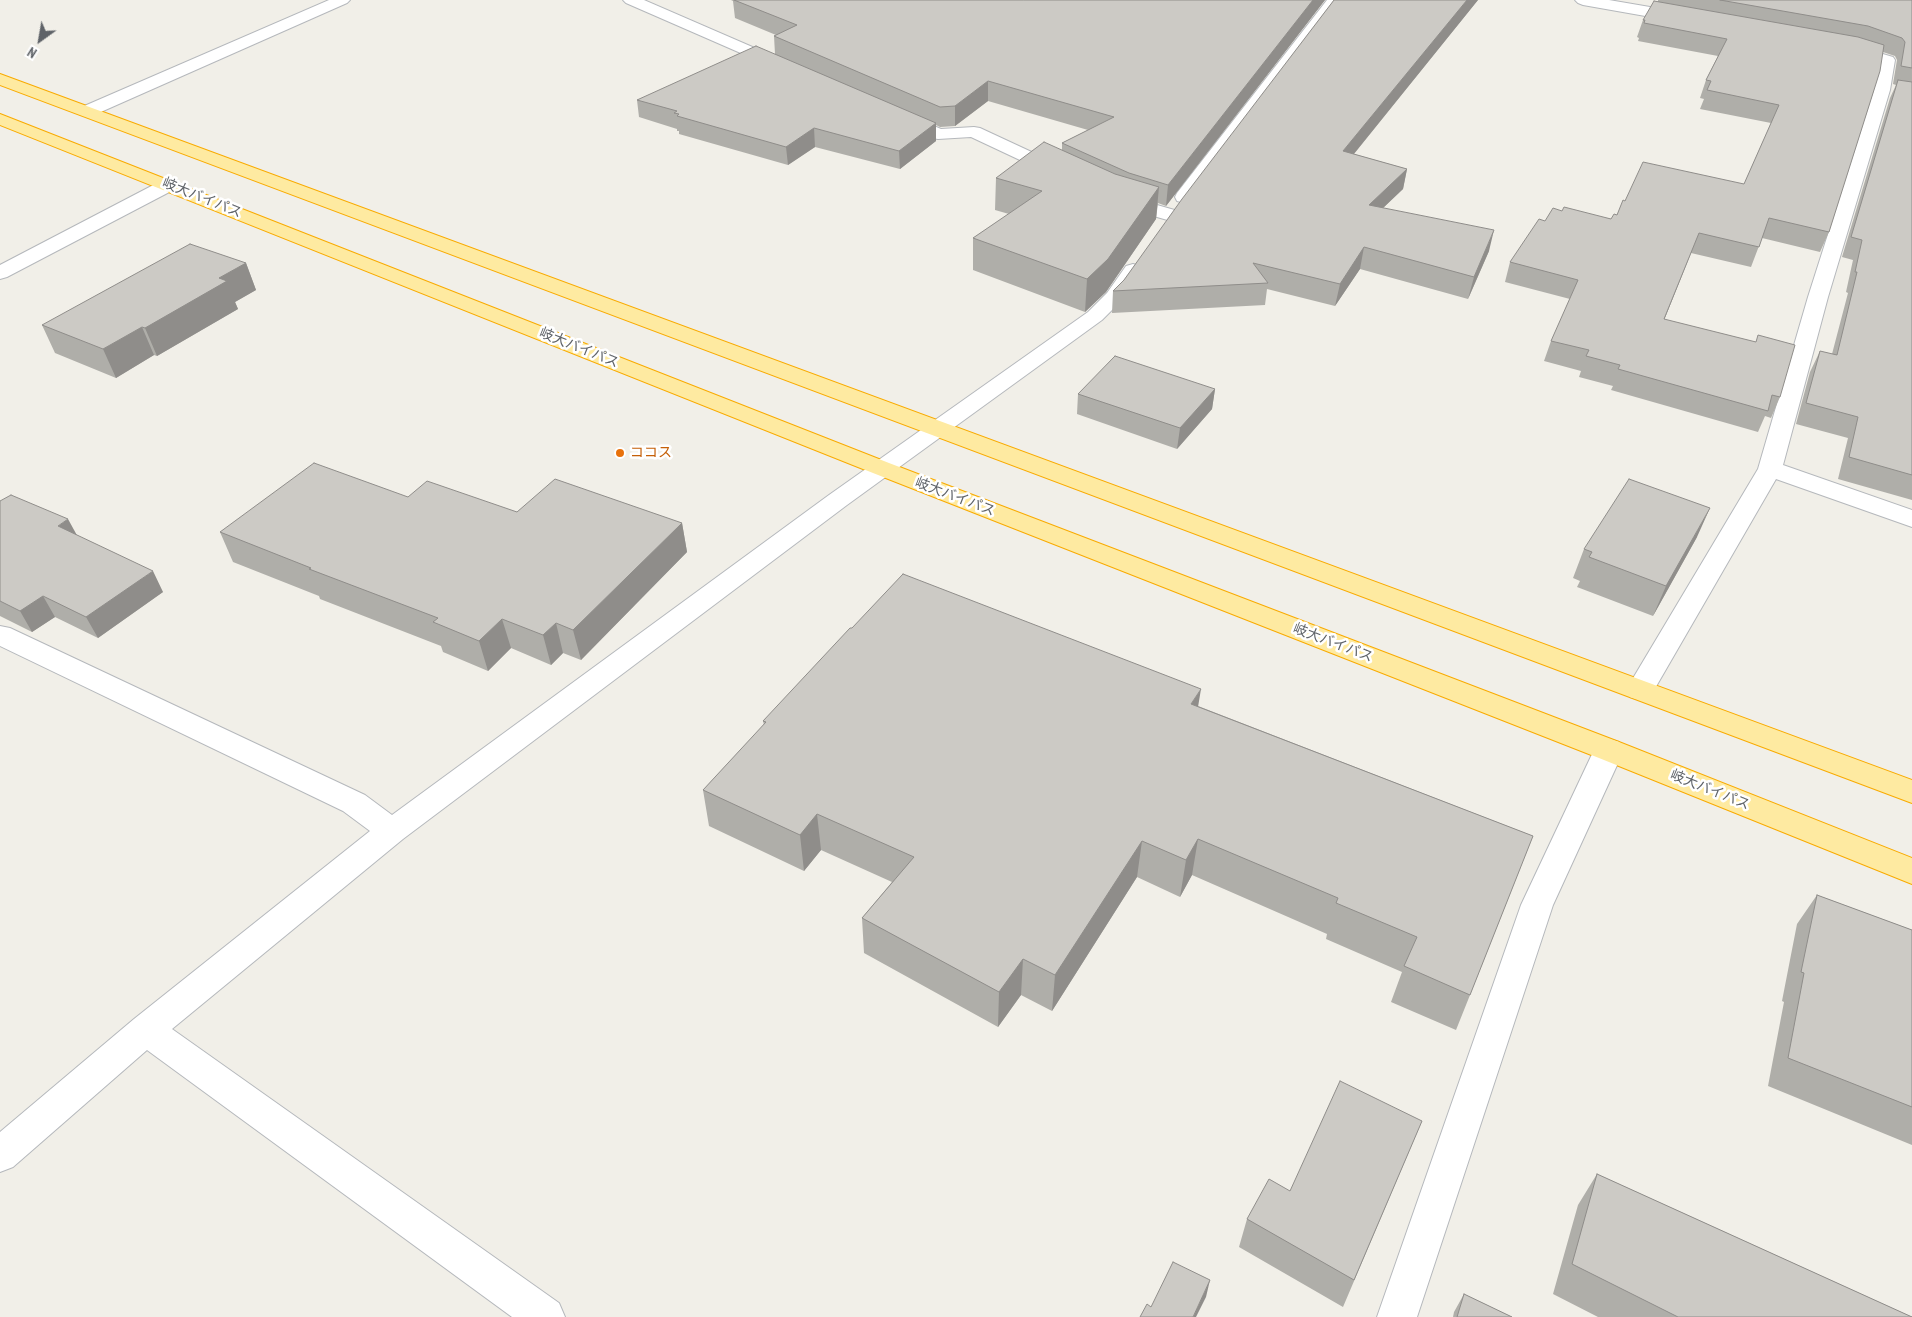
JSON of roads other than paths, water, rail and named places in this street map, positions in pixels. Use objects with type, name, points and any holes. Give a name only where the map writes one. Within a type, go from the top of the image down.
[{"type":"highway","points":[[0,79],[1912,792]]},
{"type":"highway","name":"岐大バイパス","points":[[0,119],[170,184],[881,468],[1609,750],[1912,871]]},
{"type":"street","points":[[88,111],[342,0]]},
{"type":"street","points":[[631,0],[794,71]]},
{"type":"street","points":[[1111,196],[1166,222],[1335,0]]},
{"type":"street","points":[[1583,0],[1625,3],[1700,20]]},
{"type":"street","points":[[1640,690],[1770,468],[1818,297],[1890,91],[1887,60],[1826,44]]},
{"type":"street","points":[[884,110],[938,134],[974,132],[1077,180]]},
{"type":"street","points":[[0,273],[170,184]]},
{"type":"street","points":[[0,1155],[146,1030],[392,831],[881,468],[1096,316],[1114,297],[1145,252]]},
{"type":"street","points":[[1770,468],[1912,519]]},
{"type":"street","points":[[0,635],[354,803],[392,831]]},
{"type":"street","points":[[1397,1317],[1538,905],[1609,750]]},
{"type":"street","points":[[146,1030],[538,1315]]},
{"type":"place","name":"ココス","points":[[620,453]]}]
